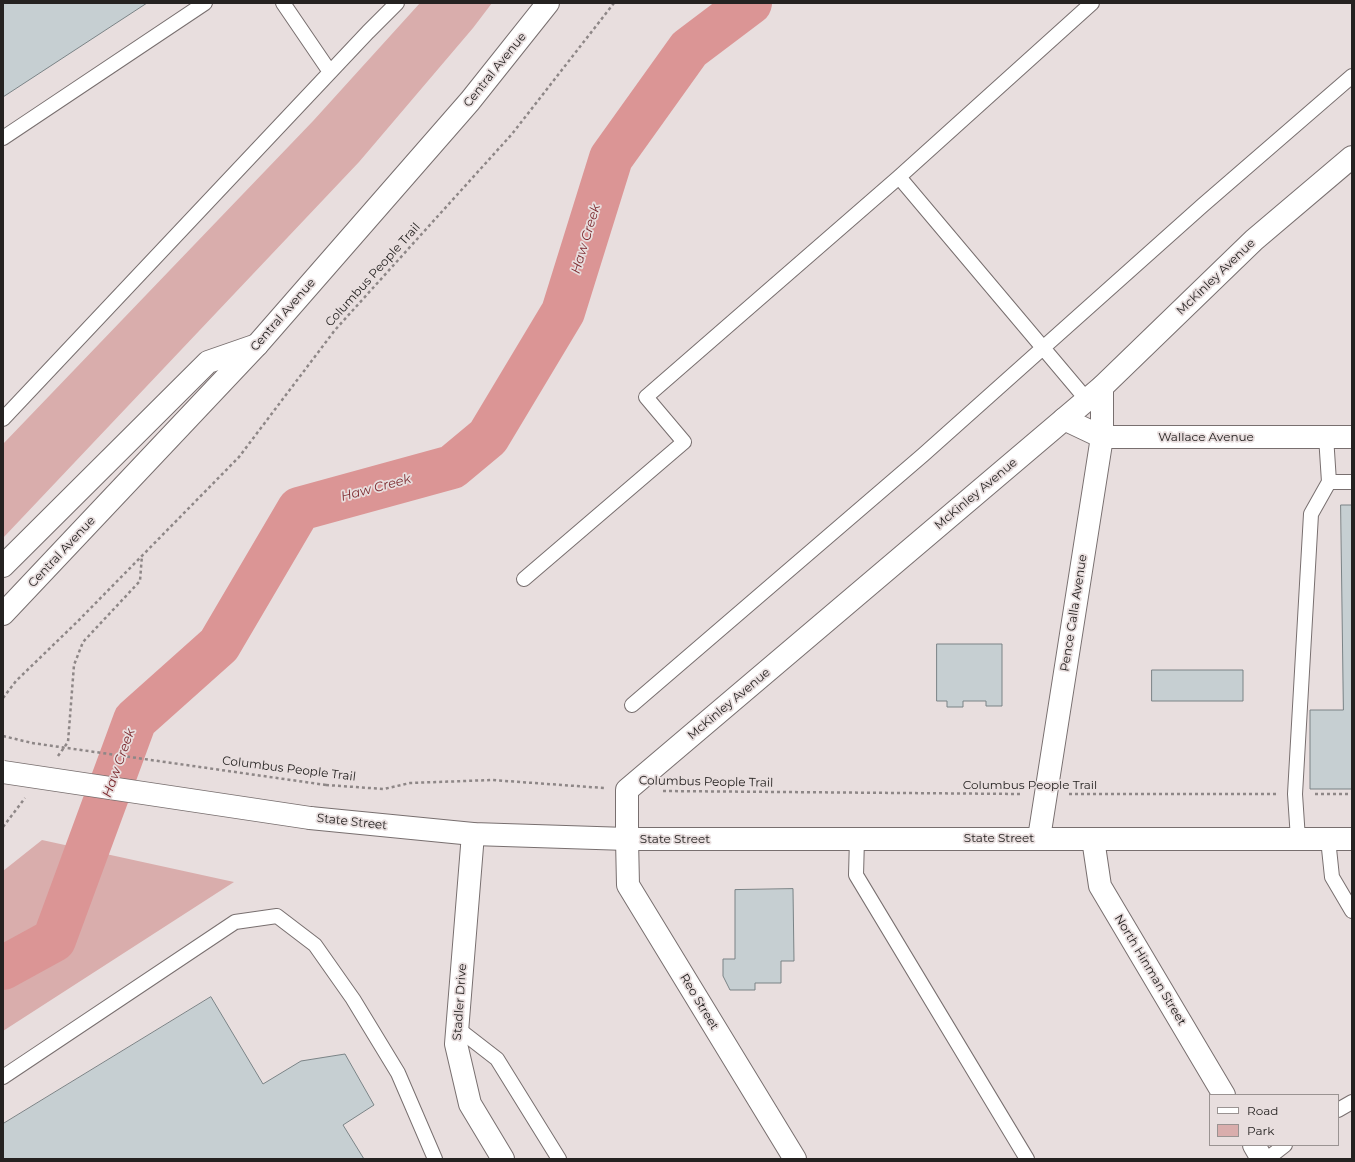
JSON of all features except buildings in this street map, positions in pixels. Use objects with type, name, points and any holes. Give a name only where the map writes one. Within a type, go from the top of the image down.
[{"type":"main road","name":"Central Avenue","points":[[3,614],[257,346],[470,101],[548,3]]},
{"type":"main road","name":"McKinley Avenue","points":[[627,790],[1094,393],[1254,240],[1352,157]]},
{"type":"main road","points":[[3,566],[208,362],[257,346]]},
{"type":"main road","name":"Pence Calla Avenue","points":[[1039,838],[1044,794],[1102,437],[1094,393]]},
{"type":"main road","name":"Wallace Avenue","points":[[1064,419],[1102,437],[1352,436]]},
{"type":"main road","name":"State Street","points":[[3,772],[310,818],[473,834],[627,839],[1352,839]]},
{"type":"main road","points":[[627,790],[627,839]]},
{"type":"main road","name":"Stadler Drive","points":[[473,834],[456,1044],[470,1104],[503,1159]]},
{"type":"main road","name":"North Hinman Street","points":[[1093,838],[1100,886],[1223,1094]]},
{"type":"main road","name":"Reo Street","points":[[627,839],[628,885],[795,1159]]},
{"type":"main road","points":[[1255,1146],[1262,1159]]},
{"type":"lane","points":[[3,138],[205,3]]},
{"type":"lane","points":[[283,3],[330,72]]},
{"type":"lane","points":[[3,419],[397,3]]},
{"type":"lane","points":[[524,579],[684,442],[646,397],[899,177],[1092,3]]},
{"type":"lane","points":[[632,705],[776,583],[1208,200],[1352,76]]},
{"type":"lane","points":[[899,177],[1042,348],[1094,393]]},
{"type":"lane","points":[[1298,839],[1295,794],[1311,514],[1329,482],[1326,436]]},
{"type":"lane","points":[[1329,482],[1352,482]]},
{"type":"lane","points":[[857,839],[856,875],[1027,1159]]},
{"type":"lane","points":[[1328,839],[1332,877],[1352,911]]},
{"type":"lane","points":[[3,1077],[235,922],[277,916],[315,945],[353,999],[398,1073],[435,1159]]},
{"type":"lane","points":[[457,1028],[497,1059],[560,1159]]},
{"type":"lane","points":[[1339,1109],[1352,1102]]},
{"type":"lane","points":[[1267,1159],[1284,1146]]},
{"type":"path","name":"Columbus People Trail","points":[[3,698],[16,681],[78,621],[239,457],[335,330],[512,134],[614,3]]},
{"type":"path","points":[[54,760],[68,742],[74,664],[78,653],[83,642],[140,581],[142,555]]},
{"type":"path","name":"Columbus People Trail","points":[[3,736],[32,743],[326,785],[384,789],[410,783],[492,780],[627,790],[1044,794],[1352,794]]},
{"type":"path","points":[[3,827],[26,797]]},
{"type":"green space","points":[[420,3],[492,3],[473,28],[359,162],[3,538],[3,444],[313,121]]},
{"type":"green space","points":[[42,840],[234,882],[3,1031],[3,871]]},
{"type":"waterway","name":"Haw Creek","points":[[3,968],[54,940],[135,720],[219,645],[299,509],[452,467],[488,437],[563,312],[611,158],[689,49],[750,3]]}]
